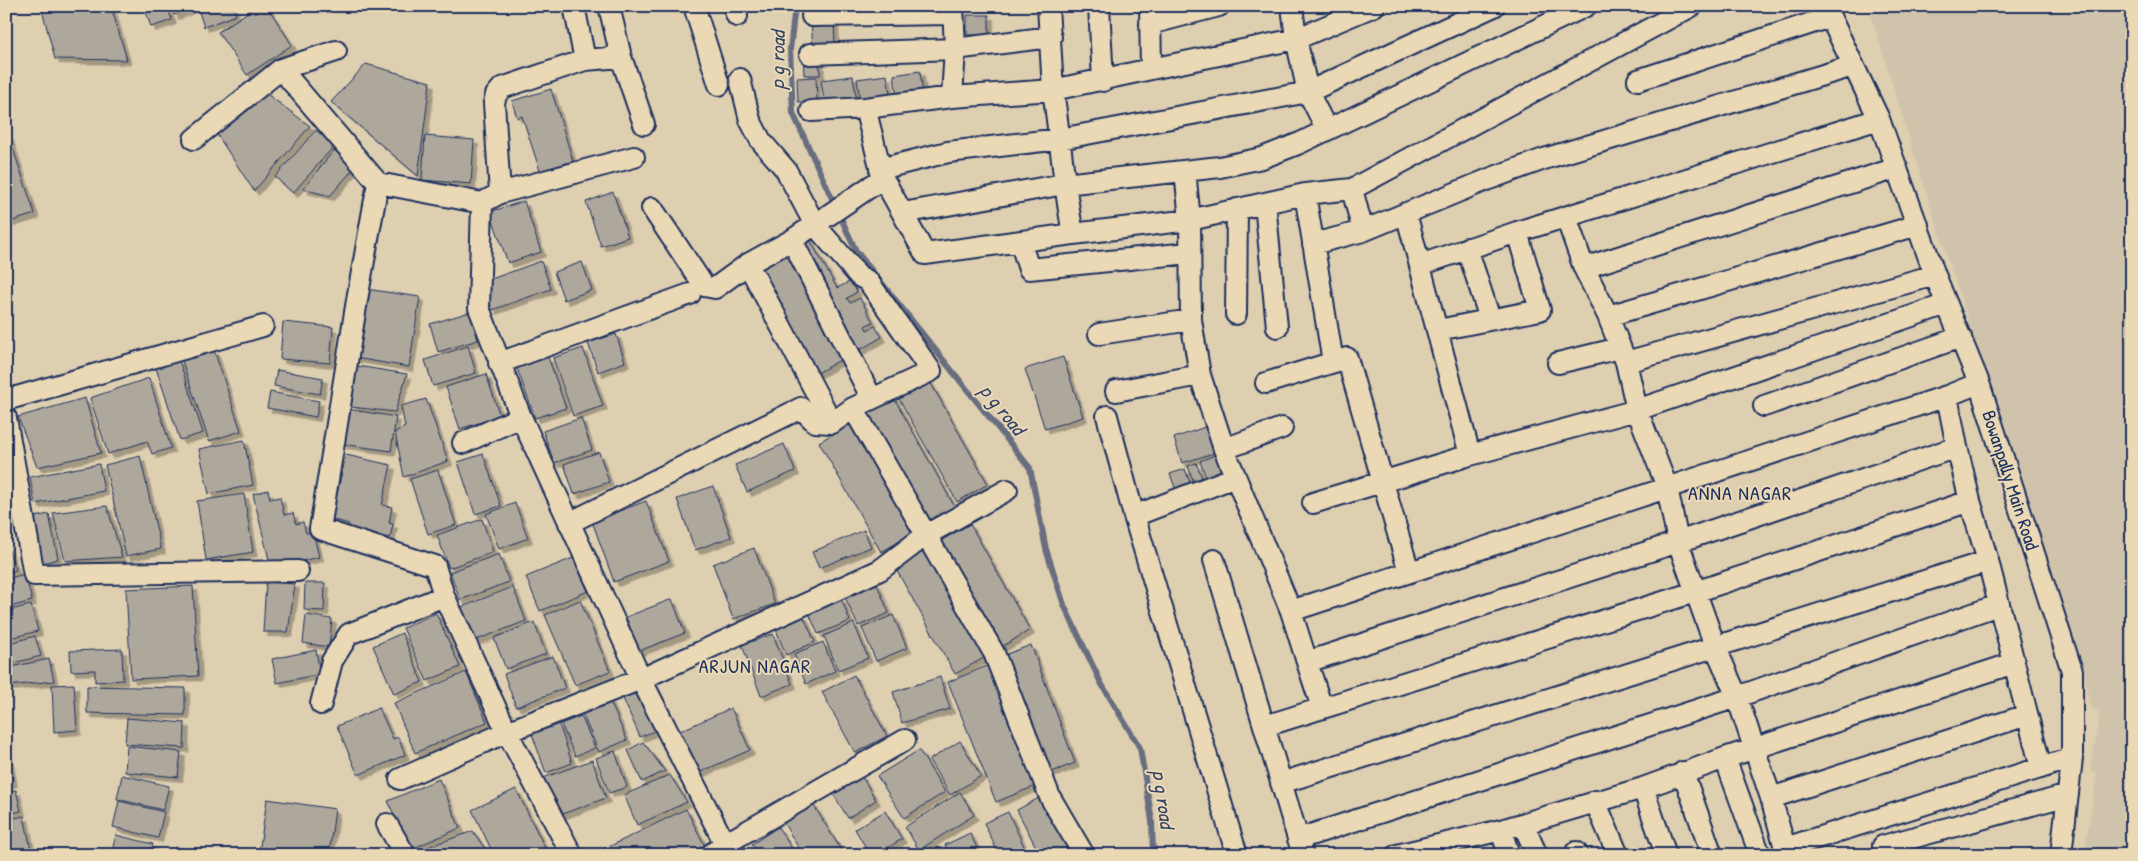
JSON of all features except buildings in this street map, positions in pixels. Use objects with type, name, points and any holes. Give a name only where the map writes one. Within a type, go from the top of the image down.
[{"type":"street","points":[[574,6],[585,60]]},
{"type":"street","points":[[609,6],[620,57],[644,124]]},
{"type":"street","points":[[694,6],[719,85]]},
{"type":"street","points":[[1048,6],[1053,90],[1064,184],[1073,234]]},
{"type":"street","points":[[1099,6],[1104,80]]},
{"type":"street","points":[[1151,69],[1150,15],[1219,6]]},
{"type":"street","points":[[1292,6],[1296,39],[1308,92],[1327,130]]},
{"type":"street","points":[[811,111],[865,108],[952,97],[1053,90],[1296,39],[1374,6]]},
{"type":"street","points":[[652,208],[704,286],[715,288],[748,264],[792,240],[860,195],[882,174],[948,152],[1060,139],[1308,92],[1494,6]]},
{"type":"street","points":[[903,213],[1064,184],[1185,171],[1262,158],[1327,130],[1586,6]]},
{"type":"street","points":[[865,108],[882,174],[925,254],[1190,220],[1305,194],[1352,189],[1692,6]]},
{"type":"street","points":[[812,16],[953,10],[955,48],[952,97]]},
{"type":"street","points":[[1638,80],[1827,11]]},
{"type":"street","name":"Bowanpally Main Road","points":[[1827,11],[1878,119],[1935,275],[1979,383],[2072,671],[2072,758],[2061,855]]},
{"type":"street","points":[[810,54],[955,48],[1051,37]]},
{"type":"street","points":[[194,139],[281,69],[336,51]]},
{"type":"street","points":[[500,193],[494,103],[496,95],[502,88],[585,60],[620,57]]},
{"type":"street","points":[[1314,244],[1362,231],[1544,160],[1853,66]]},
{"type":"street","points":[[281,69],[378,183],[482,203],[500,193],[634,157]]},
{"type":"street","points":[[569,523],[801,408],[815,422],[832,424],[853,408],[931,371],[868,281],[859,276],[817,224],[786,170],[761,141],[750,120],[740,79]]},
{"type":"street","points":[[1420,265],[1517,232],[1878,119]]},
{"type":"street","points":[[1584,268],[1897,168]]},
{"type":"street","points":[[1185,171],[1190,220],[1190,320],[1200,375],[1224,449],[1291,610],[1322,708]]},
{"type":"street","points":[[378,183],[320,528],[435,566],[444,596],[507,732],[572,855]]},
{"type":"street","points":[[1352,189],[1362,231]]},
{"type":"street","points":[[1305,194],[1333,362]]},
{"type":"street","points":[[482,203],[479,308],[499,363],[521,417],[718,849],[905,740]]},
{"type":"street","points":[[1265,203],[1277,327]]},
{"type":"street","points":[[1236,314],[1237,209]]},
{"type":"street","points":[[1406,213],[1470,455]]},
{"type":"street","points":[[1566,217],[1584,268],[1608,316],[1623,355],[1637,410],[1667,487],[1678,542],[1714,646],[1737,697],[1771,798],[1786,852],[2072,758]]},
{"type":"street","points":[[1608,316],[1918,225]]},
{"type":"street","points":[[1438,330],[1490,318],[1540,310],[1517,232]]},
{"type":"street","points":[[792,240],[872,398]]},
{"type":"street","points":[[1020,241],[1029,269],[1189,253]]},
{"type":"street","points":[[1467,248],[1490,318]]},
{"type":"street","points":[[748,264],[832,424]]},
{"type":"street","points":[[1558,363],[1623,355],[1935,275]]},
{"type":"street","points":[[499,363],[690,294]]},
{"type":"street","points":[[1313,503],[1470,455],[1637,410],[1947,304]]},
{"type":"street","points":[[1099,334],[1190,320]]},
{"type":"street","points":[[6,400],[263,326]]},
{"type":"street","points":[[1764,406],[1961,337]]},
{"type":"street","points":[[1266,383],[1347,358],[1409,572]]},
{"type":"street","points":[[1116,391],[1200,375]]},
{"type":"street","points":[[1291,610],[1947,396],[1979,383]]},
{"type":"street","points":[[1947,396],[1970,500],[1988,561],[2041,768]]},
{"type":"street","points":[[853,408],[994,653],[1050,797],[1084,855]]},
{"type":"street","points":[[1107,416],[1134,516],[1237,855]]},
{"type":"street","points":[[463,443],[521,417]]},
{"type":"street","points":[[6,418],[13,494],[34,575],[298,571]]},
{"type":"street","points":[[1224,449],[1282,428]]},
{"type":"street","points":[[1307,662],[1678,542],[1957,447]]},
{"type":"street","points":[[1134,516],[1235,477]]},
{"type":"street","points":[[400,779],[507,732],[641,679],[880,570],[926,535],[1007,490]]},
{"type":"street","points":[[1265,726],[1695,592],[1970,500]]},
{"type":"street","points":[[1214,560],[1300,847],[1998,605]]},
{"type":"street","points":[[1281,783],[1988,561]]},
{"type":"street","points":[[322,704],[332,661],[349,634],[444,596]]},
{"type":"street","points":[[1397,855],[1501,830],[1643,788],[1754,748],[2014,663]]},
{"type":"street","points":[[1771,798],[2027,714]]},
{"type":"street","points":[[1725,758],[1760,855]]},
{"type":"street","points":[[1683,772],[1712,855]]},
{"type":"street","points":[[1643,788],[1666,855]]},
{"type":"street","points":[[1883,846],[2068,795]]},
{"type":"street","points":[[1595,801],[1618,855]]},
{"type":"street","points":[[387,824],[405,855]]},
{"type":"street","points":[[1523,824],[1537,855]]},
{"type":"street","points":[[1501,830],[1509,855]]},
{"type":"shaded area","points":[[1868,6],[2132,6],[2132,855],[2084,855],[2097,774],[2090,770],[2100,713],[2089,705],[2085,674],[1926,192]]},
{"type":"waterway","name":"p g road","points":[[795,6],[790,50],[793,113],[856,251],[1030,468],[1046,549],[1064,605],[1101,683],[1140,748],[1152,821],[1153,855]]},
{"type":"district","name":"ANNA NAGAR","points":[[1740,492]]},
{"type":"district","name":"ARJUN NAGAR","points":[[755,665]]}]
